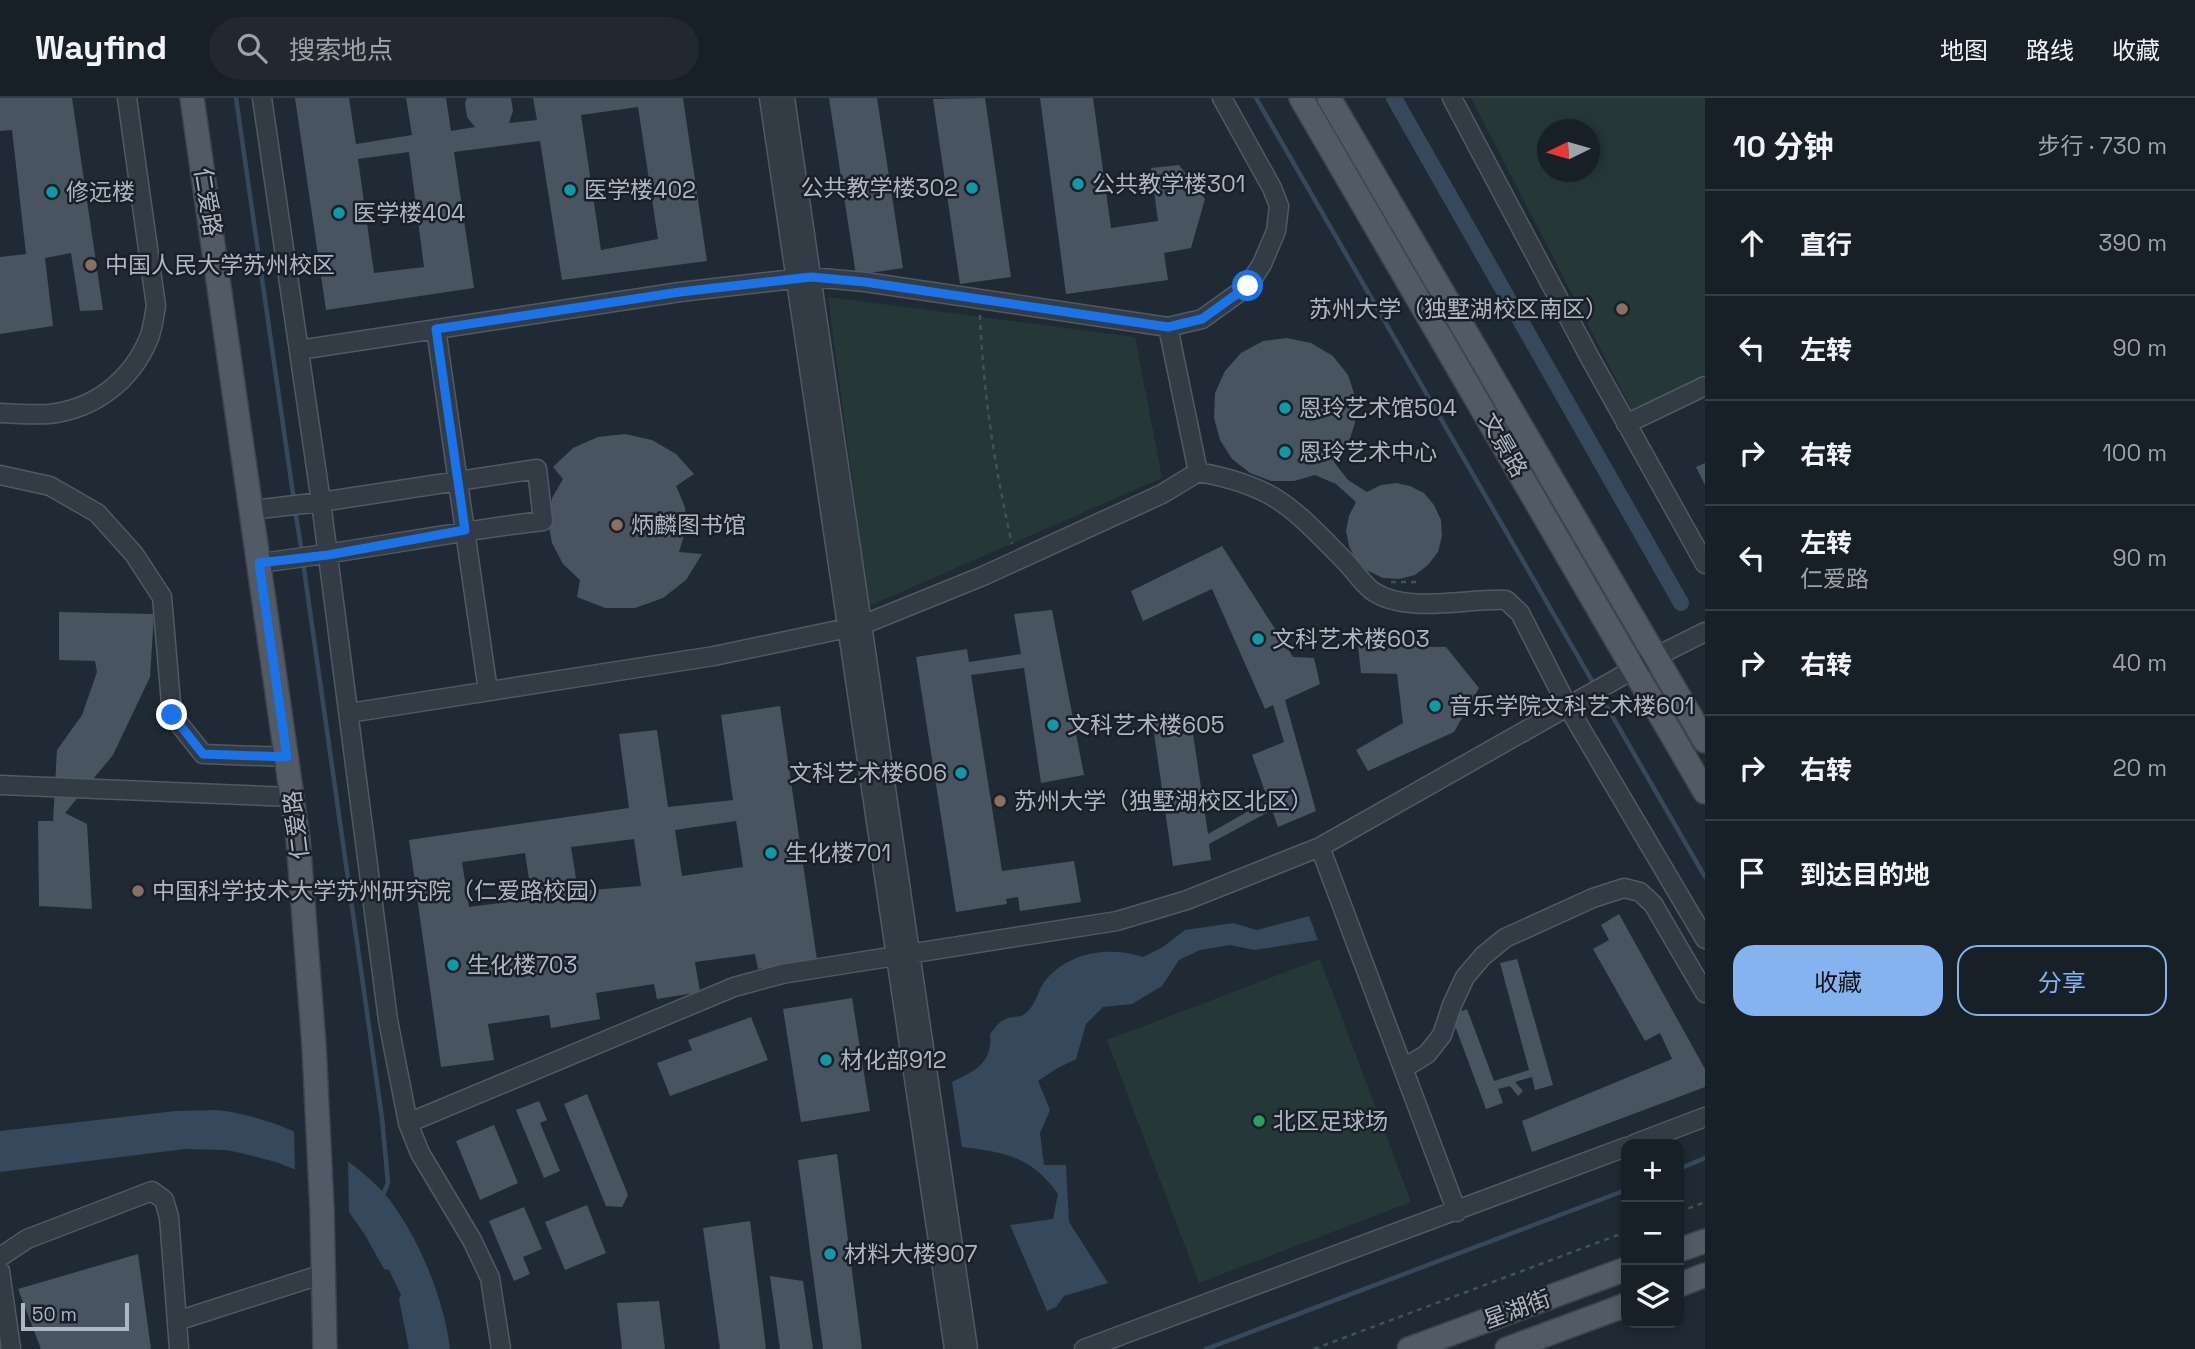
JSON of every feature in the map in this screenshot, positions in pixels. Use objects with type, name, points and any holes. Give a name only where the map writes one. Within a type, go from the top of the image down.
[{"type":"main road","name":"仁爱路","points":[[192,98],[293,797],[305,916],[317,1117],[325,1349]]},
{"type":"main road","name":"文景路","points":[[1301,98],[1705,792]]},
{"type":"main road","name":"文景路","points":[[1329,98],[1705,741]]},
{"type":"main road","points":[[1684,1248],[1705,1241]]},
{"type":"main road","name":"星湖街","points":[[1409,1349],[1621,1271]]},
{"type":"main road","points":[[1684,1283],[1705,1275]]},
{"type":"main road","name":"星湖街","points":[[1507,1349],[1621,1307]]},
{"type":"lane","points":[[0,414],[48,414],[69,411],[87,404],[109,392],[131,372],[150,336],[156,306],[127,98]]},
{"type":"lane","points":[[262,98],[321,502],[388,1020],[408,1123],[420,1153],[472,1240],[490,1278],[501,1349]]},
{"type":"lane","points":[[769,98],[803,278],[855,626],[903,954],[954,1349]]},
{"type":"lane","points":[[785,98],[803,278]]},
{"type":"lane","points":[[299,350],[680,292],[803,278],[865,282],[1168,327],[1202,319],[1248,286],[1262,264],[1276,231],[1279,206],[1272,188],[1222,98]]},
{"type":"lane","points":[[1452,98],[1626,424],[1705,564]]},
{"type":"lane","points":[[1168,327],[1198,472]]},
{"type":"lane","points":[[436,329],[488,691]]},
{"type":"lane","points":[[1626,424],[1705,386]]},
{"type":"lane","points":[[252,510],[537,469],[543,521],[465,530],[328,555],[259,563]]},
{"type":"lane","points":[[349,713],[714,656],[855,626],[1016,561],[1162,494],[1198,472],[1231,478],[1262,489],[1294,510],[1373,592],[1403,602],[1506,600],[1520,614],[1568,707],[1705,939]]},
{"type":"lane","points":[[0,475],[50,486],[97,513],[134,554],[162,597],[172,715],[203,754],[287,757]]},
{"type":"lane","points":[[408,1123],[734,987],[782,974],[1116,921],[1187,900],[1320,847],[1657,656],[1705,632]]},
{"type":"lane","points":[[0,785],[293,797]]},
{"type":"lane","points":[[1320,847],[1457,1212]]},
{"type":"lane","points":[[1404,1068],[1427,1054],[1442,1035],[1465,977],[1483,956],[1506,938],[1593,898],[1624,888],[1640,891],[1653,904],[1705,993]]},
{"type":"lane","points":[[903,954],[968,1349]]},
{"type":"lane","points":[[1647,1139],[1705,1117]]},
{"type":"lane","points":[[1084,1349],[1621,1149]]},
{"type":"lane","points":[[0,1257],[27,1239],[152,1191],[164,1200],[169,1217],[179,1349]]},
{"type":"lane","points":[[0,1271],[11,1349]]},
{"type":"lane","points":[[177,1321],[323,1274]]},
{"type":"path","points":[[979,299],[981,354],[991,431],[1016,561]]},
{"type":"path","points":[[1684,1210],[1705,1202]]},
{"type":"path","points":[[1314,1349],[1621,1233]]},
{"type":"green space","name":"苏州大学（独墅湖校区南区）","points":[[1471,98],[1705,98],[1705,378],[1633,412]]},
{"type":"green space","points":[[828,297],[1135,337],[1162,478],[869,606]]},
{"type":"green space","name":"北区足球场","points":[[1320,959],[1411,1202],[1199,1283],[1107,1040]]},
{"type":"water","points":[[1309,916],[1318,940],[1255,950],[1230,945],[1200,950],[1179,960],[1162,986],[1132,1004],[1103,1007],[1086,1024],[1076,1059],[1038,1081],[1050,1110],[1040,1133],[1044,1165],[1066,1165],[1069,1222],[1108,1283],[1064,1296],[1056,1307],[1047,1311],[1010,1225],[1053,1219],[1058,1194],[1028,1164],[1004,1154],[962,1147],[952,1082],[981,1065],[989,1052],[990,1034],[999,1023],[1026,1013],[1045,981],[1066,963],[1103,952],[1143,957],[1163,947],[1185,930],[1233,923],[1257,930]]},
{"type":"water","points":[[217,1110],[261,1119],[306,1137],[348,1162],[383,1192],[407,1225],[427,1266],[442,1309],[450,1349],[409,1349],[399,1299],[401,1295],[389,1270],[384,1269],[347,1209],[301,1172],[276,1162],[226,1150],[185,1149],[0,1172],[0,1131],[176,1111]]},
{"type":"pier","points":[[294,1128],[348,1158],[349,1217],[318,1187],[295,1174]]},
{"type":"building","name":"修远楼","points":[[0,98],[72,98],[103,310],[80,311],[71,253],[45,258],[53,326],[0,334],[0,257],[26,254],[12,130],[0,131]]},
{"type":"building","points":[[295,98],[349,98],[356,144],[412,135],[406,98],[446,98],[451,131],[475,127],[467,117],[467,98],[511,98],[513,111],[509,123],[537,120],[533,98],[683,98],[707,261],[562,280],[540,141],[454,152],[474,288],[326,310]],"holes":[[[638,107],[658,239],[601,250],[581,115]],[[409,152],[424,267],[374,273],[358,159]]]},
{"type":"building","points":[[829,98],[877,98],[903,268],[856,275]]},
{"type":"building","name":"公共教学楼302","points":[[985,98],[1011,277],[960,284],[933,99]]},
{"type":"building","name":"公共教学楼301","points":[[1040,98],[1093,98],[1111,228],[1158,221],[1151,168],[1179,165],[1205,199],[1191,248],[1164,253],[1168,280],[1066,294]]},
{"type":"building","name":"恩玲艺术中心","points":[[1287,338],[1311,343],[1333,356],[1348,375],[1356,399],[1355,423],[1348,445],[1334,462],[1348,480],[1367,492],[1381,485],[1396,483],[1410,486],[1424,493],[1434,505],[1441,520],[1442,536],[1438,552],[1428,565],[1415,575],[1399,579],[1383,578],[1368,571],[1356,560],[1346,531],[1356,502],[1336,484],[1315,475],[1294,481],[1271,481],[1250,473],[1232,459],[1220,440],[1214,418],[1215,393],[1225,371],[1241,353],[1263,341]]},
{"type":"building","name":"炳麟图书馆","points":[[625,434],[652,440],[676,454],[694,474],[676,486],[685,507],[686,529],[679,552],[702,554],[686,580],[663,598],[635,608],[605,608],[577,597],[580,580],[563,564],[552,543],[548,521],[552,498],[563,479],[553,467],[573,448],[598,437]]},
{"type":"building","points":[[1705,463],[1705,485],[1696,467]]},
{"type":"building","points":[[1222,546],[1293,657],[1314,658],[1320,684],[1285,700],[1316,811],[1278,827],[1272,810],[1209,844],[1211,860],[1173,866],[1152,719],[1190,714],[1208,834],[1268,800],[1252,755],[1284,742],[1273,705],[1265,709],[1212,589],[1143,621],[1131,591]]},
{"type":"building","points":[[1052,610],[1084,775],[1041,783],[1024,668],[971,675],[1002,871],[1074,861],[1081,902],[1020,911],[1018,897],[1006,899],[1007,904],[956,912],[916,657],[967,649],[969,662],[1021,654],[1014,614]]},
{"type":"building","points":[[59,612],[154,614],[150,677],[113,755],[65,813],[87,824],[92,909],[39,906],[38,821],[53,821],[57,750],[82,715],[97,672],[95,661],[59,660]]},
{"type":"building","name":"音乐学院文科艺术楼601","points":[[1358,646],[1446,647],[1479,688],[1454,732],[1368,771],[1356,750],[1403,723],[1397,674],[1361,673]]},
{"type":"building","points":[[780,706],[817,960],[758,969],[755,954],[695,962],[700,992],[657,999],[654,984],[596,993],[600,1019],[551,1028],[549,1015],[488,1024],[494,1060],[441,1067],[409,840],[629,808],[619,734],[657,730],[668,807],[733,800],[721,715]],"holes":[[[736,821],[743,867],[682,876],[675,830]],[[634,839],[641,886],[578,891],[571,847]],[[525,853],[532,899],[469,907],[462,862]]]},
{"type":"building","points":[[1619,914],[1705,1069],[1705,1087],[1532,1152],[1522,1121],[1672,1059],[1660,1033],[1645,1041],[1593,949],[1609,940],[1601,925]]},
{"type":"building","points":[[1517,959],[1553,1085],[1535,1090],[1532,1077],[1515,1082],[1523,1091],[1518,1096],[1510,1086],[1498,1089],[1503,1103],[1486,1109],[1451,1015],[1467,1009],[1494,1081],[1529,1070],[1500,963]]},
{"type":"building","name":"材化部912","points":[[852,998],[870,1111],[801,1122],[783,1009]]},
{"type":"building","points":[[751,1017],[768,1060],[670,1096],[657,1063],[692,1050],[688,1040]]},
{"type":"building","points":[[587,1094],[628,1195],[622,1207],[606,1206],[564,1104]]},
{"type":"building","points":[[539,1101],[547,1120],[540,1123],[560,1171],[544,1178],[516,1110]]},
{"type":"building","points":[[494,1125],[518,1183],[480,1200],[456,1141]]},
{"type":"building","name":"材料大楼907","points":[[837,1154],[862,1349],[823,1349],[798,1160]]},
{"type":"building","points":[[587,1205],[606,1253],[565,1270],[545,1222]]},
{"type":"building","points":[[524,1207],[542,1249],[523,1257],[530,1274],[514,1281],[489,1221]]},
{"type":"building","points":[[750,1221],[766,1349],[720,1349],[703,1228]]},
{"type":"building","points":[[138,1254],[151,1349],[41,1349],[18,1289]]},
{"type":"building","points":[[770,1276],[803,1281],[813,1349],[780,1349]]},
{"type":"building","points":[[659,1301],[665,1349],[622,1349],[617,1303]]},
{"type":"waterway","points":[[236,98],[294,501]]},
{"type":"waterway","points":[[1256,98],[1595,686]]},
{"type":"waterway","points":[[1394,98],[1681,603]]},
{"type":"waterway","points":[[295,510],[302,553]]},
{"type":"waterway","points":[[303,562],[382,1118],[388,1183],[382,1197]]},
{"type":"waterway","points":[[1599,693],[1705,877]]},
{"type":"waterway","points":[[1684,1167],[1705,1158]]},
{"type":"waterway","points":[[1206,1349],[1621,1192]]},
{"type":"place","name":"公共教学楼301","points":[[1078,184]]},
{"type":"place","name":"公共教学楼302","points":[[972,188]]},
{"type":"place","name":"医学楼402","points":[[570,190]]},
{"type":"place","name":"修远楼","points":[[52,192]]},
{"type":"place","name":"医学楼404","points":[[339,213]]},
{"type":"place","name":"中国人民大学苏州校区","points":[[91,265]]},
{"type":"place","name":"苏州大学（独墅湖校区南区）","points":[[1622,309]]},
{"type":"place","name":"恩玲艺术馆504","points":[[1285,408]]},
{"type":"place","name":"恩玲艺术中心","points":[[1285,452]]},
{"type":"place","name":"炳麟图书馆","points":[[617,525]]},
{"type":"place","name":"文科艺术楼603","points":[[1258,639]]},
{"type":"place","name":"音乐学院文科艺术楼601","points":[[1435,706]]},
{"type":"place","name":"文科艺术楼605","points":[[1053,725]]},
{"type":"place","name":"文科艺术楼606","points":[[961,773]]},
{"type":"place","name":"苏州大学（独墅湖校区北区）","points":[[1000,801]]},
{"type":"place","name":"生化楼701","points":[[771,853]]},
{"type":"place","name":"中国科学技术大学苏州研究院（仁爱路校园）","points":[[138,891]]},
{"type":"place","name":"生化楼703","points":[[453,965]]},
{"type":"place","name":"材化部912","points":[[826,1060]]},
{"type":"place","name":"北区足球场","points":[[1259,1121]]},
{"type":"place","name":"材料大楼907","points":[[830,1254]]},
{"type":"route","points":[[172,715],[203,754],[287,757],[259,563],[328,555],[465,530],[436,329],[680,292],[811,277],[865,282],[1168,327],[1202,319],[1248,286]]}]
